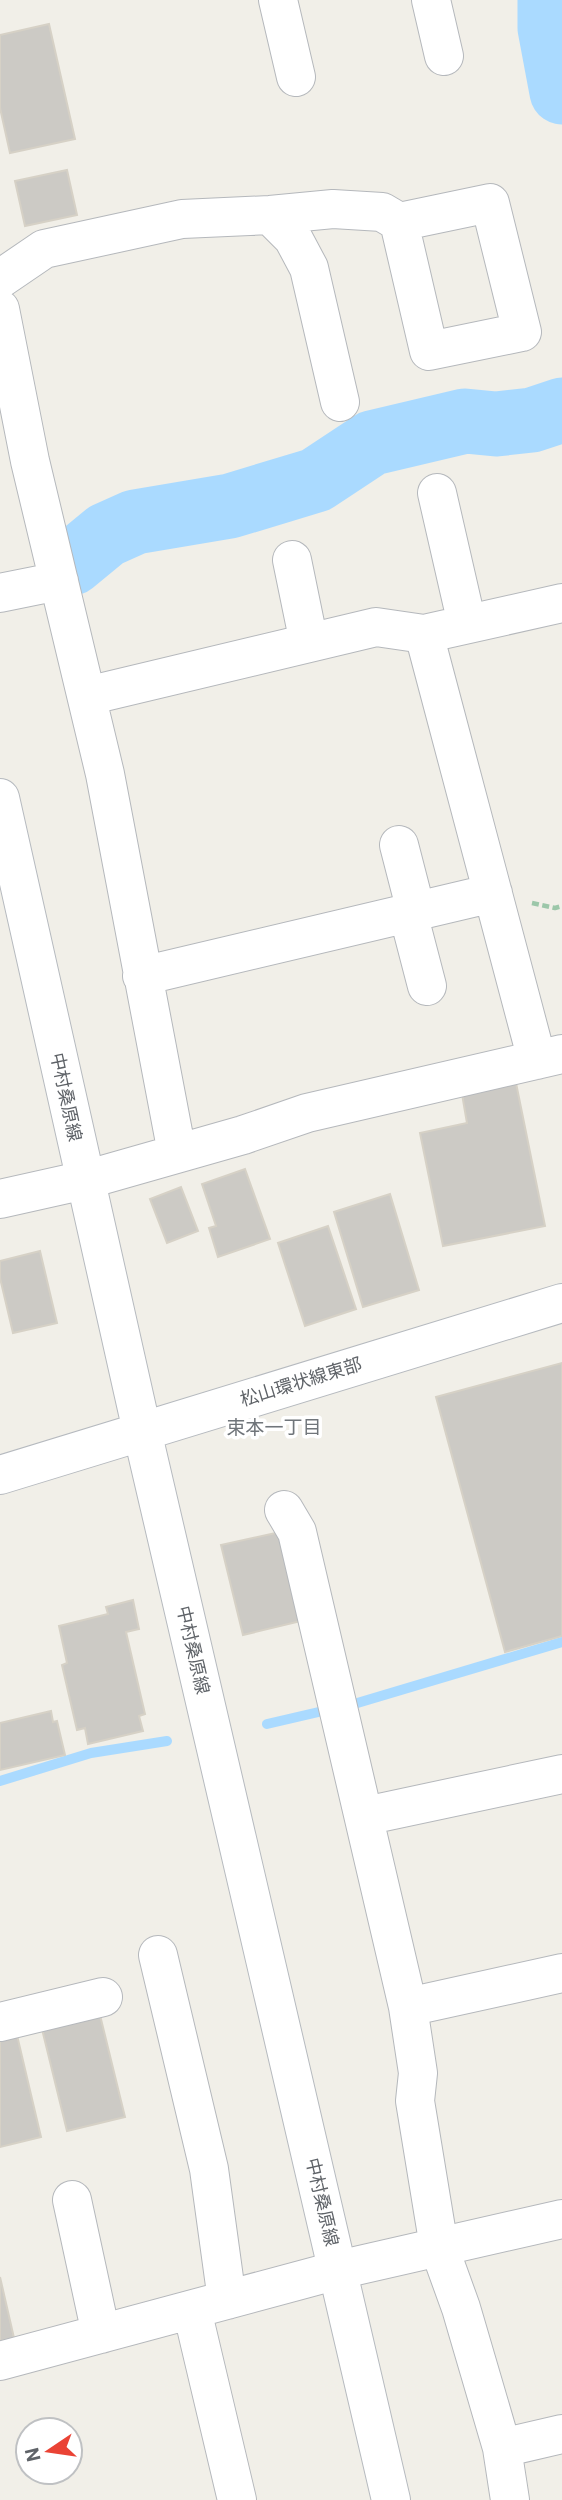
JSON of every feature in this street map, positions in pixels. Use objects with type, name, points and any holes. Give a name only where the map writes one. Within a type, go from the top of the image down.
[{"type":"street","points":[[278,0],[296,77]]},
{"type":"street","points":[[404,0],[430,53],[431,0]]},
{"type":"street","points":[[0,279],[44,249],[182,219],[334,209],[382,212],[399,222]]},
{"type":"street","points":[[270,215],[293,238],[309,268],[340,402]]},
{"type":"street","points":[[0,309],[30,461],[87,696],[177,1153]]},
{"type":"street","points":[[437,493],[467,624]]},
{"type":"street","points":[[292,561],[309,643]]},
{"type":"street","points":[[0,593],[59,581]]},
{"type":"street","points":[[87,696],[376,627],[424,634],[562,603]]},
{"type":"street","points":[[0,1199],[85,1180],[243,1135],[307,1113],[550,1057],[493,893],[424,634]]},
{"type":"street","name":"中村桑原線","points":[[0,798],[142,1431],[391,2500]]},
{"type":"street","points":[[398,845],[428,986]]},
{"type":"street","points":[[142,976],[493,893]]},
{"type":"street","name":"松山環状線東部","points":[[0,1475],[562,1303]]},
{"type":"street","points":[[284,1510],[297,1532],[408,2007],[418,2073],[415,2101],[439,2247],[461,2308],[502,2448],[510,2500]]},
{"type":"street","points":[[365,1816],[562,1774]]},
{"type":"street","points":[[158,1955],[209,2169],[209,2305],[237,2500]]},
{"type":"street","points":[[408,2007],[562,1973]]},
{"type":"street","points":[[0,2022],[103,1997]]},
{"type":"street","points":[[72,2200],[101,2334]]},
{"type":"street","points":[[0,2361],[338,2270],[562,2219]]},
{"type":"street","points":[[502,2448],[562,2434]]},
{"type":"building","points":[[49,24],[75,139],[10,153],[0,108],[0,35]]},
{"type":"building","points":[[67,170],[77,215],[25,226],[15,181]]},
{"type":"building","points":[[516,1083],[545,1226],[443,1246],[420,1133],[467,1123],[462,1094]]},
{"type":"building","points":[[245,1169],[270,1239],[218,1257],[209,1228],[216,1226],[202,1184]]},
{"type":"building","points":[[181,1187],[198,1231],[167,1243],[150,1199]]},
{"type":"building","points":[[390,1194],[419,1290],[363,1307],[334,1212]]},
{"type":"building","points":[[328,1226],[356,1309],[305,1326],[278,1243]]},
{"type":"building","points":[[40,1251],[57,1323],[13,1333],[0,1278],[0,1261]]},
{"type":"building","points":[[562,1363],[562,1636],[505,1652],[436,1397]]},
{"type":"building","points":[[285,1531],[305,1620],[243,1635],[221,1545]]},
{"type":"building","points":[[133,1600],[139,1629],[126,1632],[145,1714],[139,1716],[143,1731],[88,1744],[85,1728],[77,1730],[62,1665],[67,1663],[59,1626],[108,1614],[106,1607]]},
{"type":"building","points":[[51,1711],[53,1722],[57,1721],[65,1755],[0,1770],[0,1723]]},
{"type":"building","points":[[99,2011],[125,2117],[67,2131],[41,2025]]},
{"type":"building","points":[[16,2031],[41,2137],[0,2147],[0,2035]]},
{"type":"building","points":[[0,2277],[14,2338],[0,2341]]},
{"type":"waterway","points":[[550,0],[550,28],[562,92]]},
{"type":"waterway","points":[[72,563],[106,535],[135,522],[230,506],[316,480],[372,443],[465,421],[496,424],[532,420],[562,410]]},
{"type":"waterway","points":[[354,1704],[562,1642]]},
{"type":"waterway","points":[[267,1724],[323,1711]]},
{"type":"waterway","points":[[0,1781],[91,1753],[167,1741]]},
{"type":"district","name":"束本一丁目","points":[[274,1427]]}]
